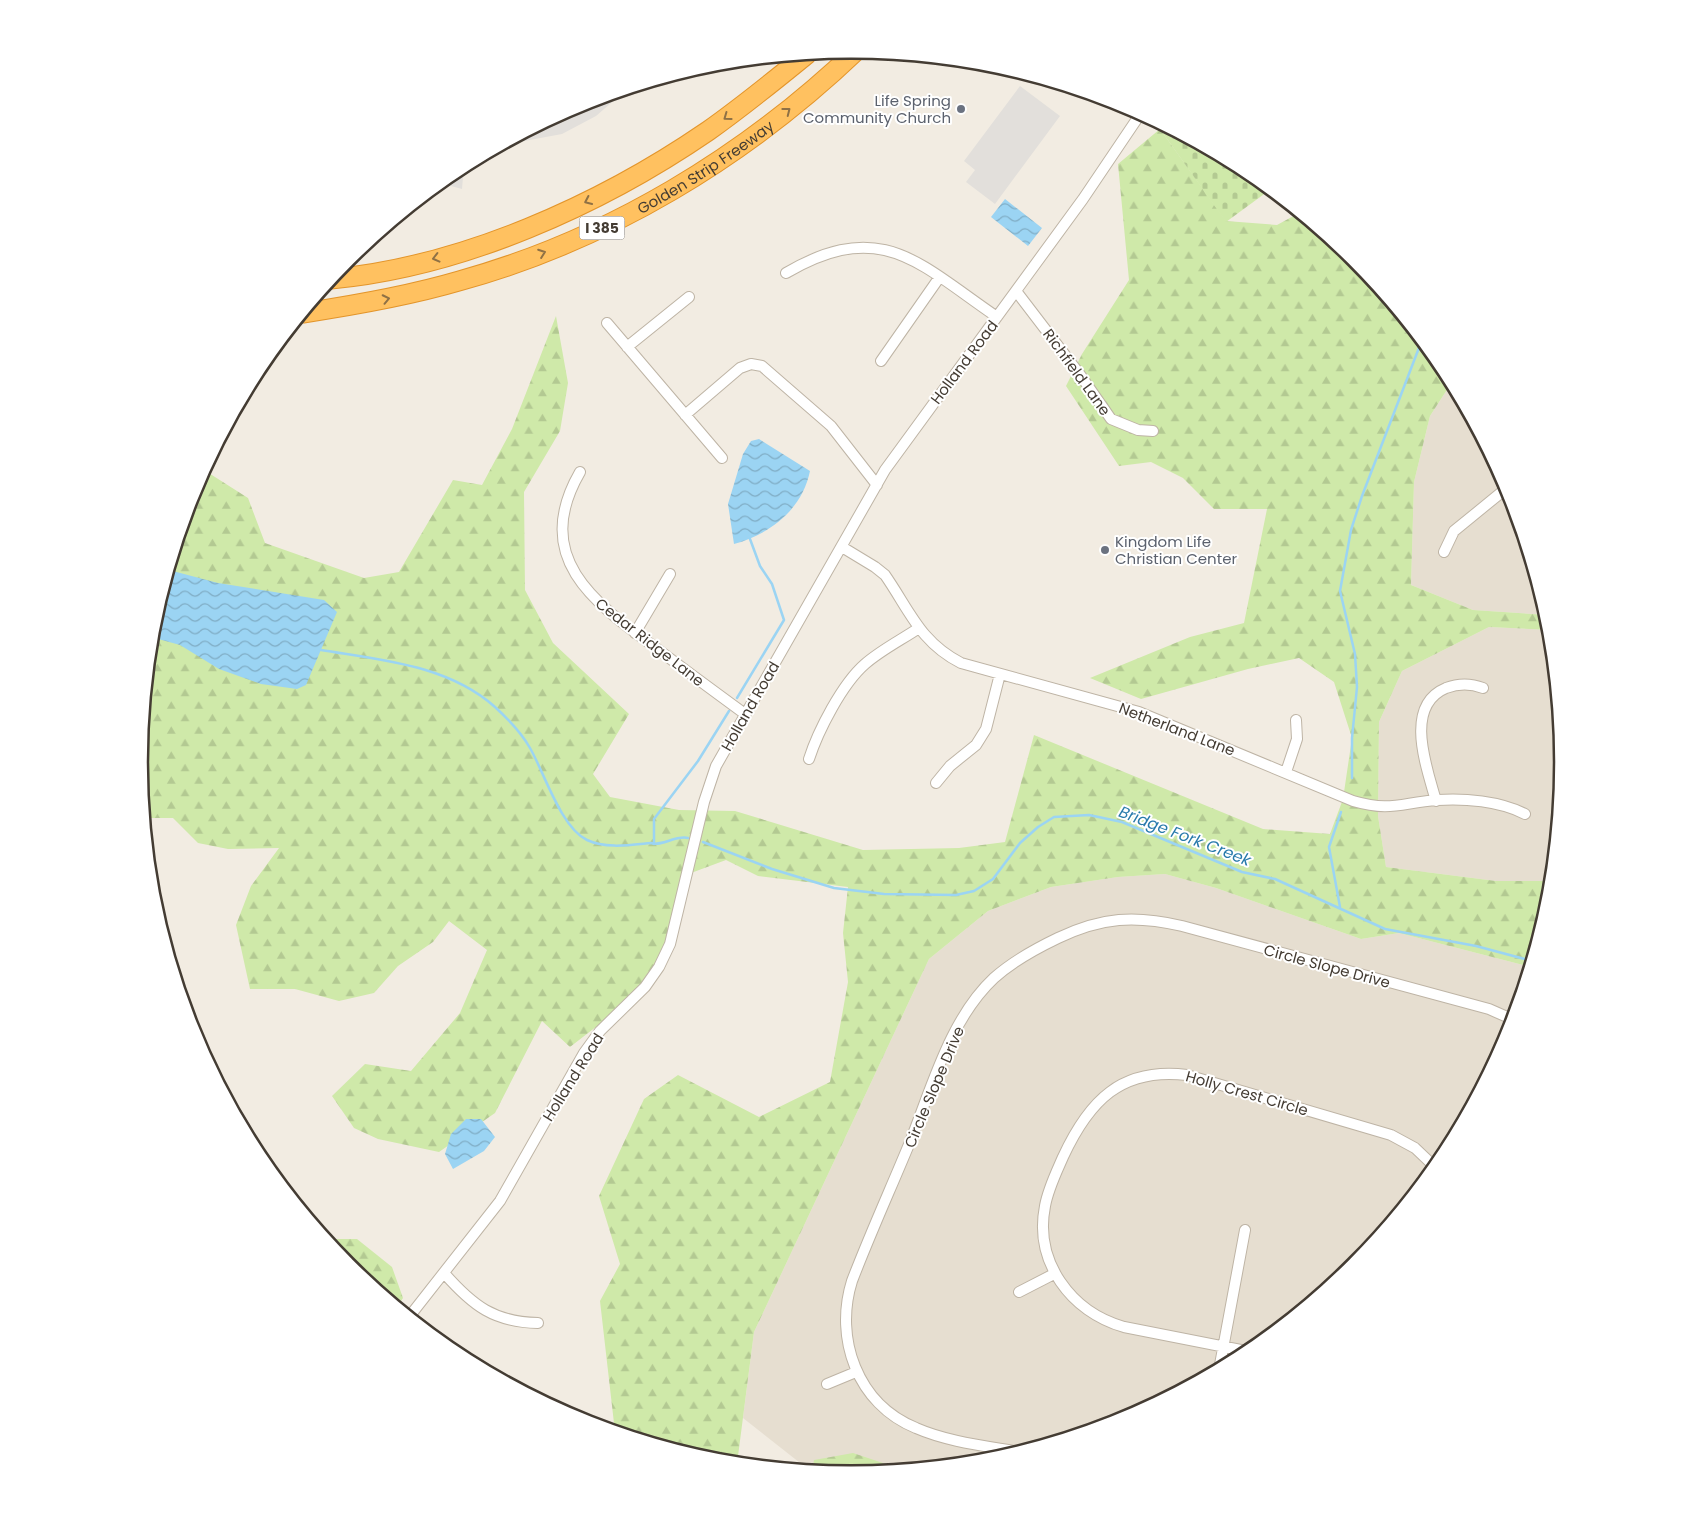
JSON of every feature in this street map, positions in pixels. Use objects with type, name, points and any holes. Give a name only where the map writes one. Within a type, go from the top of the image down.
[{"type":"highway","name":"Golden Strip Freeway","points":[[311,312],[362,304],[485,273],[557,247],[615,221],[688,181],[727,155],[803,99],[847,59]]},
{"type":"highway","name":"Golden Strip Freeway","points":[[341,278],[396,269],[452,254],[523,229],[590,200],[707,132],[797,61]]},
{"type":"highway","points":[[305,319],[362,304]]},
{"type":"street","name":"Holland Road","points":[[413,1313],[500,1201],[584,1053],[600,1031],[640,992],[659,967],[676,924],[707,790],[724,749],[877,485],[926,412],[1016,291],[1137,119]]},
{"type":"street","points":[[786,273],[828,252],[864,246],[883,249],[902,255],[997,317]]},
{"type":"street","points":[[881,361],[939,278]]},
{"type":"street","name":"Richfield Lane","points":[[1016,291],[1082,376],[1111,419],[1138,430],[1153,430]]},
{"type":"street","points":[[627,347],[689,297]]},
{"type":"street","points":[[607,323],[722,458]]},
{"type":"street","points":[[685,415],[740,368],[750,364],[762,366],[770,370],[831,426],[877,485]]},
{"type":"street","name":"Cedar Ridge Lane","points":[[580,472],[571,489],[564,515],[564,538],[568,559],[577,578],[590,596],[606,612],[745,714]]},
{"type":"street","points":[[1444,552],[1454,531],[1502,492]]},
{"type":"street","name":"Netherland Lane","points":[[842,547],[885,575],[930,642],[944,654],[961,663],[1139,712],[1352,801],[1392,808],[1436,800],[1454,800],[1501,806],[1525,814]]},
{"type":"street","points":[[635,633],[670,574]]},
{"type":"street","points":[[809,759],[814,743],[854,675],[878,654],[920,628]]},
{"type":"street","points":[[936,783],[950,766],[976,746],[986,728],[1000,674]]},
{"type":"street","points":[[1436,800],[1423,744],[1421,723],[1425,709],[1440,691],[1454,685],[1468,684],[1483,688]]},
{"type":"street","points":[[1286,772],[1297,739],[1296,720]]},
{"type":"street","name":"Circle Slope Drive","points":[[1005,1449],[914,1428],[887,1410],[867,1388],[856,1372],[848,1348],[845,1331],[845,1308],[848,1292],[949,1046],[963,1019],[988,984],[1014,962],[1064,935],[1101,923],[1129,918],[1157,920],[1489,1009],[1508,1017]]},
{"type":"street","name":"Holly Crest Circle","points":[[1240,1350],[1124,1327],[1106,1321],[1081,1306],[1067,1292],[1054,1274],[1045,1247],[1043,1217],[1048,1192],[1072,1138],[1088,1112],[1115,1088],[1135,1078],[1157,1074],[1187,1075],[1331,1116],[1403,1140],[1431,1162]]},
{"type":"street","points":[[1220,1362],[1245,1230]]},
{"type":"street","points":[[444,1273],[472,1302],[491,1314],[512,1321],[538,1323]]},
{"type":"street","points":[[1019,1292],[1054,1274]]},
{"type":"street","points":[[827,1384],[856,1372]]},
{"type":"shaded area","points":[[1020,86],[1060,116],[995,204],[966,182],[975,170],[964,161]]},
{"type":"shaded area","points":[[615,100],[596,116],[562,134],[521,142],[582,112]]},
{"type":"shaded area","points":[[463,176],[462,189],[449,185]]},
{"type":"shaded area","points":[[1447,389],[1483,451],[1502,493],[1518,536],[1539,614],[1473,610],[1411,585],[1414,482],[1430,416]]},
{"type":"shaded area","points":[[1489,627],[1543,630],[1554,716],[1555,762],[1554,809],[1545,881],[1496,881],[1386,867],[1378,816],[1379,722],[1402,671]]},
{"type":"shaded area","points":[[1165,874],[1216,888],[1361,939],[1399,933],[1525,965],[1502,1032],[1483,1074],[1437,1153],[1410,1191],[1381,1227],[1316,1292],[1242,1348],[1163,1394],[1121,1413],[1078,1429],[1034,1442],[989,1453],[898,1465],[802,1465],[743,1418],[754,1332],[929,959],[988,911],[1051,887],[1118,877]]},
{"type":"green space","points":[[1160,129],[1226,221],[1277,225],[1294,216],[1316,233],[1381,298],[1410,334],[1447,389],[1430,416],[1414,482],[1411,585],[1473,610],[1539,614],[1543,630],[1489,627],[1402,671],[1379,722],[1378,816],[1386,867],[1496,881],[1545,881],[1542,900],[1525,965],[1399,933],[1361,939],[1216,888],[1165,874],[1118,877],[1051,887],[988,911],[929,959],[754,1332],[738,1457],[669,1442],[614,1425],[600,1301],[620,1264],[599,1196],[644,1099],[678,1075],[759,1117],[830,1082],[848,982],[843,933],[848,887],[758,876],[726,860],[691,873],[673,944],[623,1006],[570,1047],[542,1021],[495,1113],[439,1152],[378,1139],[354,1128],[332,1096],[365,1064],[411,1071],[460,1013],[487,950],[449,921],[433,942],[398,966],[374,993],[339,1001],[295,989],[250,989],[236,925],[251,886],[279,848],[228,849],[198,843],[173,818],[150,818],[149,809],[149,716],[161,625],[185,536],[201,493],[210,474],[248,498],[265,543],[364,578],[399,572],[453,480],[482,485],[512,429],[556,316],[568,383],[560,431],[524,492],[525,590],[553,643],[629,714],[593,774],[610,797],[679,810],[735,811],[863,850],[959,848],[1005,842],[1034,735],[1263,829],[1330,834],[1343,799],[1352,738],[1334,682],[1299,658],[1248,669],[1141,699],[1090,678],[1190,637],[1244,623],[1267,509],[1214,509],[1183,478],[1151,462],[1119,466],[1066,386],[1082,354],[1129,280],[1118,164]]},
{"type":"green space","points":[[1161,130],[1203,153],[1265,193],[1226,222]]},
{"type":"green space","points":[[334,1239],[357,1239],[392,1267],[403,1298],[400,1302],[387,1292]]},
{"type":"green space","points":[[853,1453],[888,1465],[813,1465],[814,1460]]},
{"type":"water","points":[[1005,199],[1042,228],[1028,246],[991,217]]},
{"type":"water","points":[[759,439],[810,471],[806,485],[792,509],[772,527],[747,540],[734,544],[728,504],[743,454],[751,441]]},
{"type":"water","points":[[175,571],[218,583],[324,600],[337,612],[306,685],[297,689],[261,684],[219,669],[180,645],[159,639]]},
{"type":"water","points":[[466,1119],[481,1119],[495,1137],[484,1151],[453,1169],[445,1154],[451,1134]]},
{"type":"waterway","points":[[1352,778],[1352,738],[1357,687],[1355,654],[1340,591],[1351,530],[1362,496],[1419,347]]},
{"type":"waterway","points":[[737,698],[784,620],[772,584],[760,566],[750,539]]},
{"type":"waterway","name":"Bridge Fork Creek","points":[[321,650],[413,666],[435,673],[476,693],[500,711],[523,737],[561,812],[578,834],[587,840],[602,845],[618,846],[655,844],[678,838],[688,838]]},
{"type":"waterway","points":[[654,844],[654,819],[698,761],[729,711]]},
{"type":"waterway","points":[[1340,907],[1329,847],[1341,812]]},
{"type":"waterway","name":"Bridge Fork Creek","points":[[703,842],[772,869],[834,888],[884,894],[956,895],[974,891],[993,879],[1020,843],[1038,827],[1054,817],[1089,815],[1122,822],[1242,872],[1275,879],[1385,929],[1476,946],[1527,960]]},
{"type":"place","name":"Life Spring Community Church","points":[[961,109]]},
{"type":"place","name":"Kingdom Life Christian Center","points":[[1105,550]]}]
